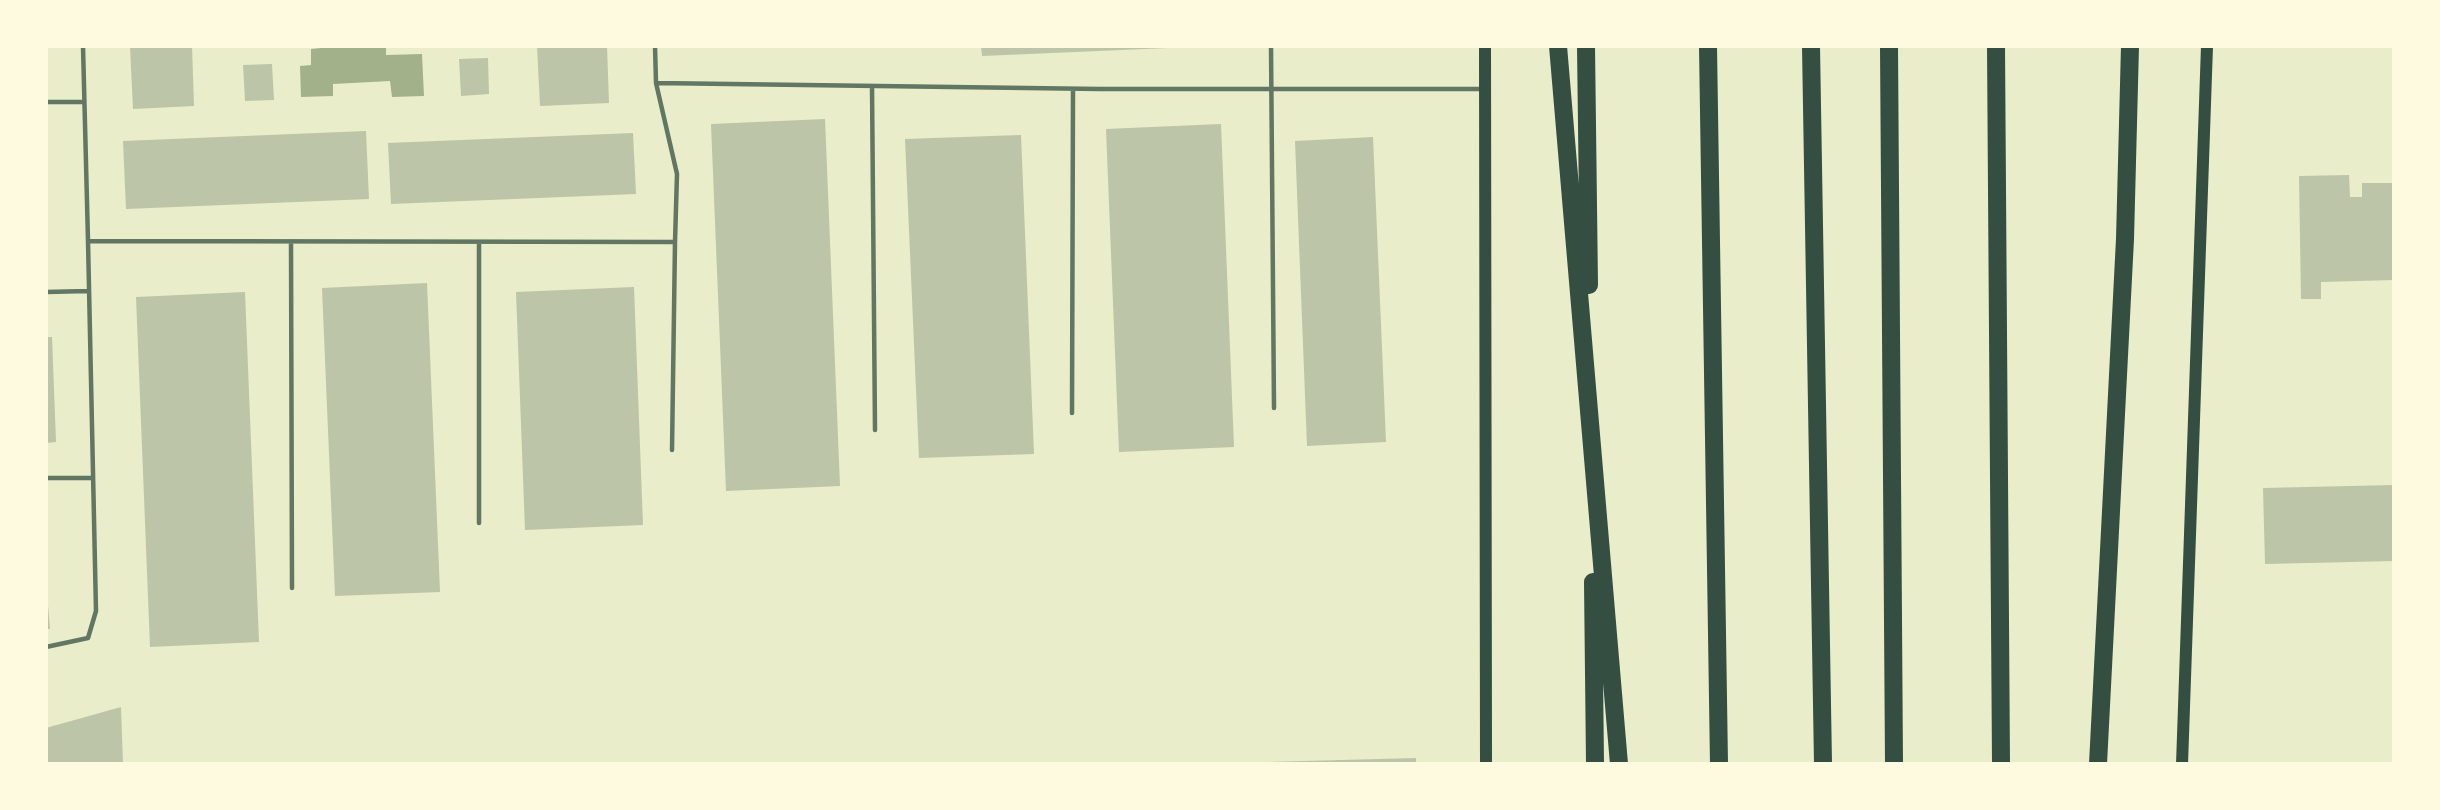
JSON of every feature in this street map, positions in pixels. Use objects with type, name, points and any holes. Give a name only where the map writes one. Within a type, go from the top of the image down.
[{"type":"highway","points":[[1558,46],[1619,764]]},
{"type":"highway","points":[[1586,46],[1595,764]]},
{"type":"highway","points":[[1708,46],[1719,764]]},
{"type":"highway","points":[[1811,46],[1823,764]]},
{"type":"highway","points":[[1889,46],[1894,764]]},
{"type":"highway","points":[[1996,46],[2001,764]]},
{"type":"highway","points":[[2098,764],[2124,262],[2130,46]]},
{"type":"main road","points":[[1485,46],[1486,764]]},
{"type":"main road","points":[[2182,764],[2207,46]]},
{"type":"lane","points":[[46,647],[87,638],[96,611],[83,46]]},
{"type":"lane","points":[[655,46],[656,83],[677,174],[672,450]]},
{"type":"lane","points":[[1271,46],[1274,408]]},
{"type":"lane","points":[[656,83],[1073,89],[1484,89]]},
{"type":"lane","points":[[872,86],[875,430]]},
{"type":"lane","points":[[1072,413],[1073,89]]},
{"type":"lane","points":[[46,102],[84,102]]},
{"type":"lane","points":[[87,241],[675,243]]},
{"type":"lane","points":[[291,242],[292,588]]},
{"type":"lane","points":[[479,242],[479,523]]},
{"type":"lane","points":[[46,292],[88,291]]},
{"type":"lane","points":[[46,478],[93,478]]},
{"type":"shaded area","points":[[386,47],[386,55],[422,54],[424,96],[392,97],[390,81],[333,84],[333,96],[301,97],[300,66],[311,65],[311,49]]},
{"type":"building","points":[[130,46],[192,46],[194,106],[133,109]]},
{"type":"building","points":[[537,46],[607,46],[609,103],[540,106]]},
{"type":"building","points":[[981,46],[1168,46],[1168,48],[982,56]]},
{"type":"building","points":[[488,58],[489,94],[461,96],[459,59]]},
{"type":"building","points":[[272,64],[274,100],[245,101],[243,65]]},
{"type":"building","points":[[825,119],[840,486],[726,491],[711,124]]},
{"type":"building","points":[[1221,124],[1234,447],[1119,452],[1106,129]]},
{"type":"building","points":[[366,131],[369,199],[126,209],[123,141]]},
{"type":"building","points":[[633,133],[636,194],[391,204],[388,143]]},
{"type":"building","points":[[1021,135],[1034,454],[919,458],[905,139]]},
{"type":"building","points":[[1373,137],[1386,442],[1307,446],[1295,141]]},
{"type":"building","points":[[2349,175],[2350,197],[2362,197],[2362,183],[2394,183],[2394,280],[2321,282],[2321,299],[2301,299],[2299,176]]},
{"type":"building","points":[[427,283],[440,592],[335,596],[322,288]]},
{"type":"building","points":[[634,287],[643,525],[525,530],[516,292]]},
{"type":"building","points":[[245,292],[259,642],[150,647],[136,297]]},
{"type":"building","points":[[46,337],[52,337],[56,442],[46,443]]},
{"type":"building","points":[[2394,485],[2394,561],[2265,564],[2263,488]]},
{"type":"building","points":[[46,582],[50,629],[46,629]]},
{"type":"building","points":[[121,707],[123,764],[46,764],[46,728]]},
{"type":"building","points":[[1416,758],[1416,764],[1267,764],[1267,762]]}]
